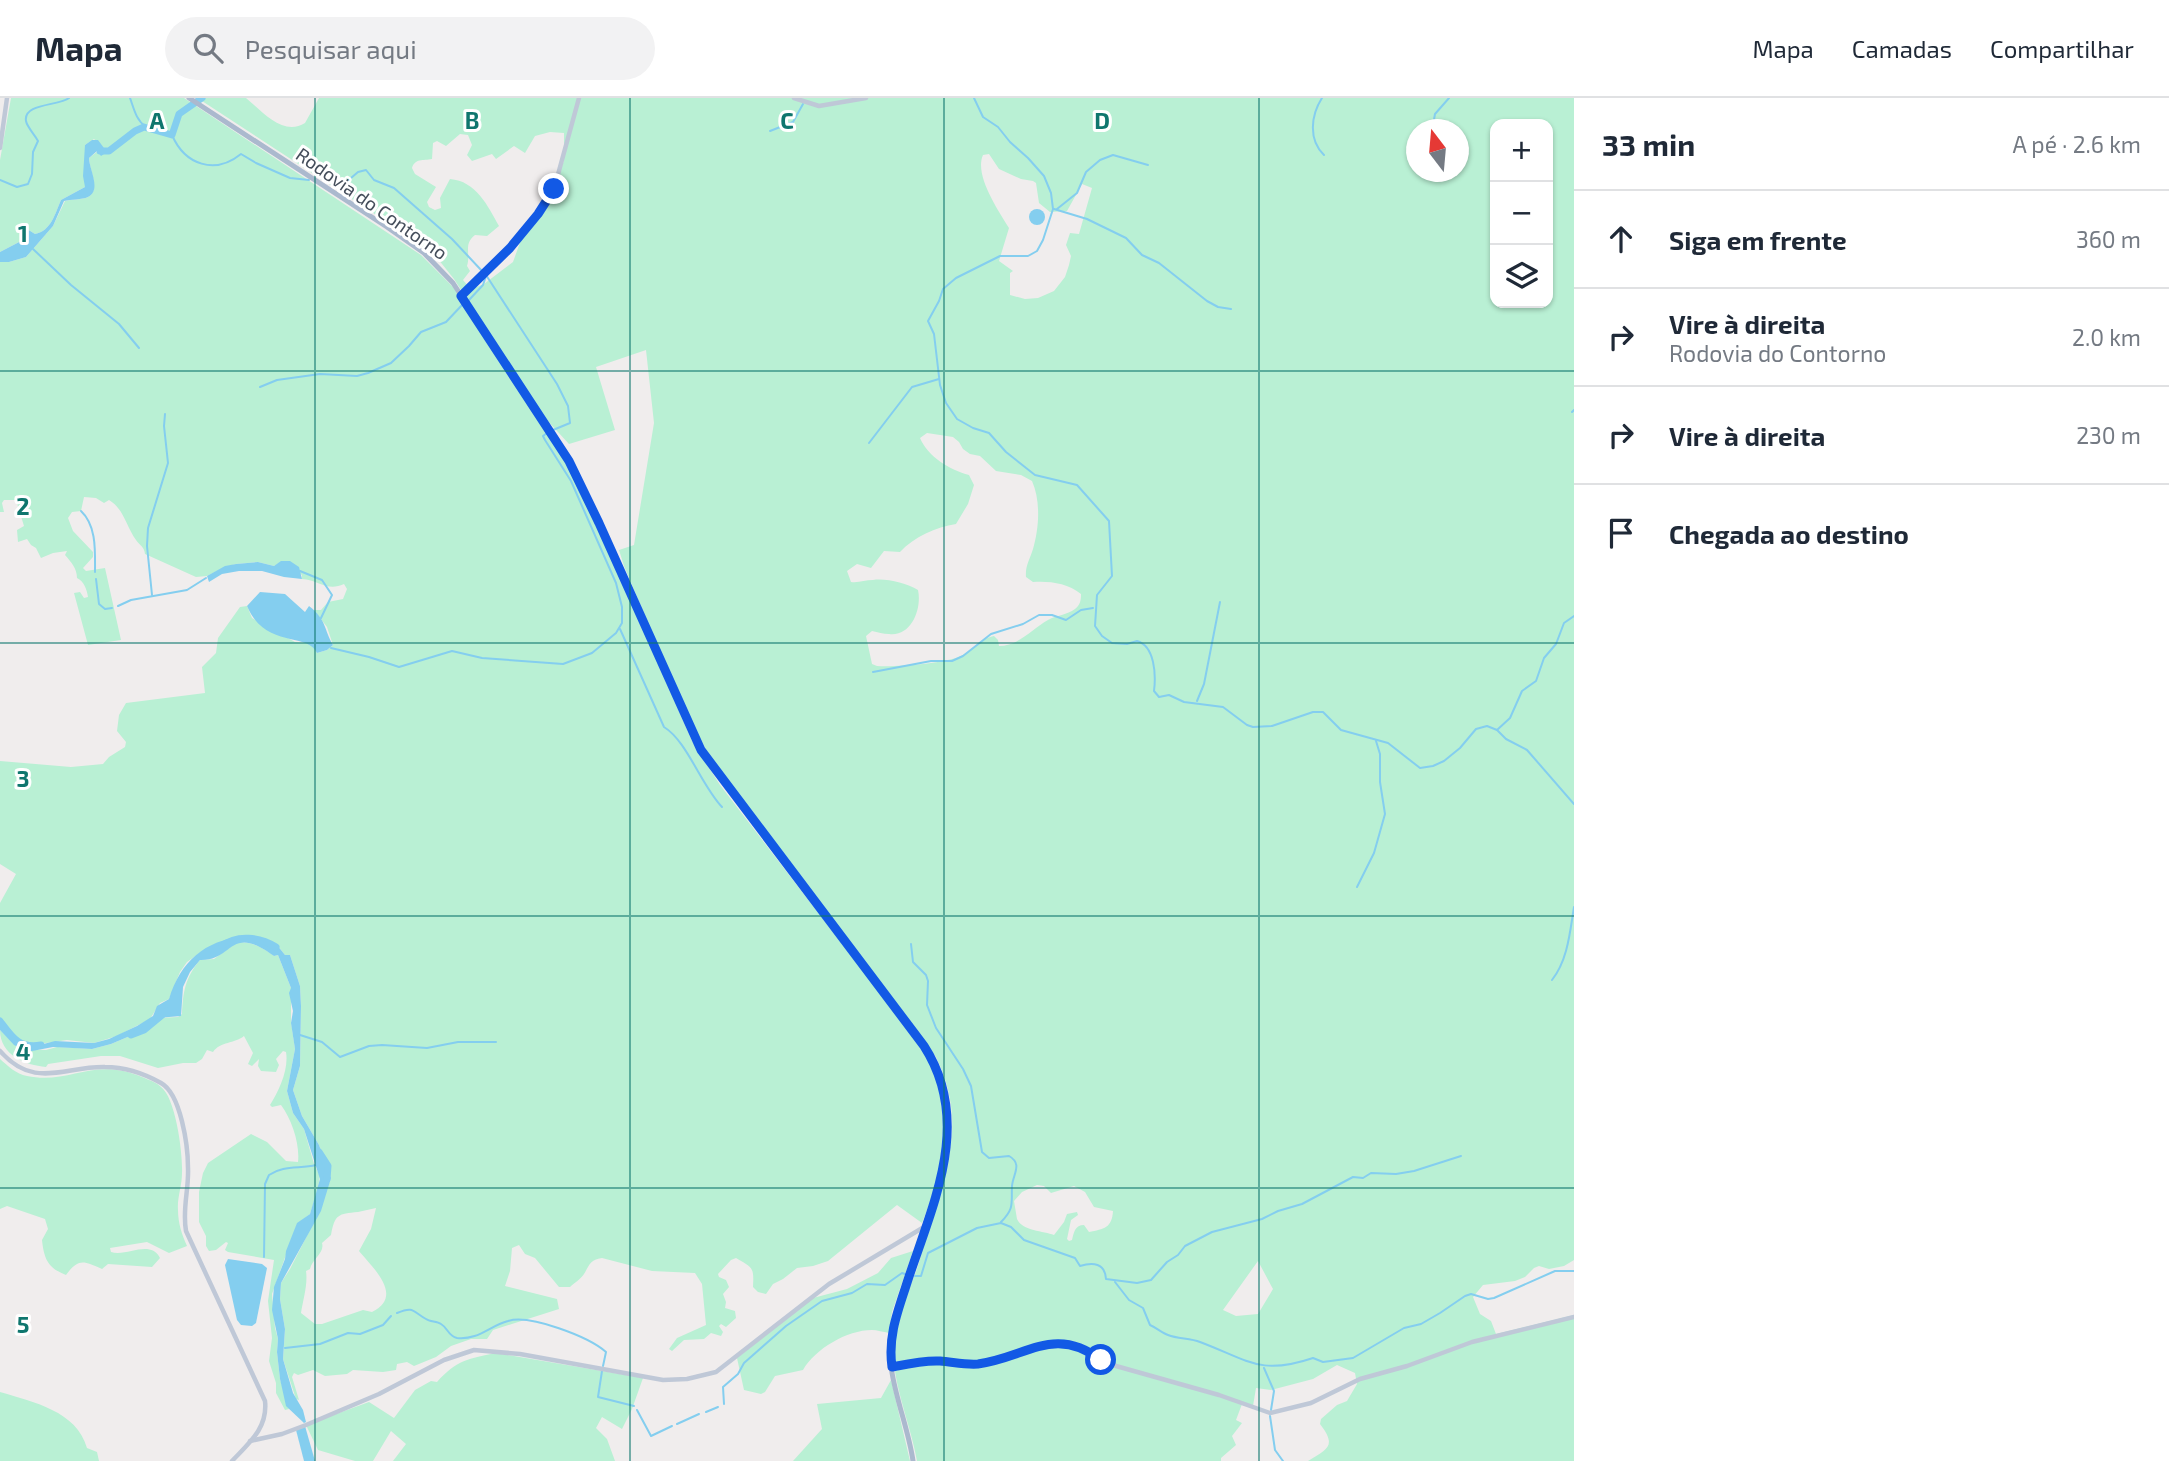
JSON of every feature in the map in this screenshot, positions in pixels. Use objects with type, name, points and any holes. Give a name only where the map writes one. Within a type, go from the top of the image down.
[{"type":"main road","name":"Rodovia do Contorno","points":[[189,98],[424,253],[443,271],[569,461],[617,561],[701,750],[924,1046],[940,1075],[948,1114],[947,1149],[940,1181],[891,1334],[892,1367],[914,1461]]},
{"type":"street","points":[[0,148],[7,98]]},
{"type":"street","points":[[461,296],[510,248],[538,214],[554,189],[579,98]]},
{"type":"street","points":[[794,98],[819,106],[866,98]]},
{"type":"street","points":[[0,1051],[13,1064],[30,1072],[46,1074],[105,1067],[120,1068],[162,1083],[172,1092],[178,1108],[189,1169],[183,1209],[187,1231],[265,1401],[265,1421],[232,1461]]},
{"type":"street","points":[[250,1441],[297,1429],[379,1395],[444,1360],[474,1350],[520,1354],[663,1380],[687,1379],[716,1372],[828,1284],[924,1227]]},
{"type":"street","points":[[892,1367],[935,1361],[980,1363],[1040,1345],[1076,1345],[1116,1366],[1219,1395],[1270,1413],[1311,1403],[1360,1379],[1407,1366],[1472,1342],[1574,1317]]},
{"type":"green space","points":[[11,98],[184,98],[421,255],[453,287],[564,457],[590,507],[692,741],[720,785],[909,1031],[936,1071],[945,1110],[944,1148],[922,1223],[897,1205],[828,1261],[797,1268],[773,1284],[766,1294],[753,1287],[753,1272],[749,1266],[736,1258],[731,1260],[718,1274],[726,1280],[729,1287],[723,1294],[725,1308],[735,1311],[736,1318],[726,1327],[721,1324],[719,1326],[723,1332],[721,1336],[711,1333],[704,1339],[684,1340],[672,1351],[669,1349],[677,1338],[706,1325],[702,1284],[695,1273],[652,1271],[602,1258],[593,1261],[583,1276],[570,1287],[559,1287],[535,1258],[525,1254],[519,1245],[512,1248],[510,1271],[505,1286],[557,1299],[559,1309],[493,1330],[487,1339],[471,1339],[451,1346],[436,1357],[414,1366],[407,1362],[397,1364],[396,1370],[353,1370],[347,1374],[325,1376],[313,1370],[298,1375],[294,1373],[292,1377],[299,1400],[296,1399],[283,1359],[285,1329],[280,1299],[281,1283],[313,1224],[331,1178],[293,1090],[300,1066],[301,1006],[300,986],[290,955],[285,955],[277,945],[245,936],[218,944],[187,962],[169,999],[160,1003],[150,1019],[117,1036],[94,1043],[67,1040],[28,1048],[20,1045],[0,1022],[0,903],[16,874],[0,864],[0,761],[71,767],[103,764],[125,747],[126,742],[117,731],[119,715],[126,703],[205,693],[202,667],[216,653],[218,638],[240,607],[247,606],[252,618],[295,642],[314,646],[317,653],[333,645],[327,627],[314,610],[321,610],[328,602],[343,599],[347,589],[344,584],[333,587],[302,579],[302,575],[281,562],[274,566],[258,562],[236,564],[207,576],[196,577],[145,554],[121,513],[109,500],[104,503],[96,498],[84,497],[81,511],[72,512],[68,518],[73,531],[93,552],[93,557],[83,568],[86,571],[105,568],[121,640],[88,645],[74,593],[80,592],[84,598],[88,597],[88,594],[65,555],[67,551],[41,558],[27,539],[18,542],[17,530],[24,526],[16,500],[4,500],[4,512],[0,512],[0,262],[26,257],[53,226],[65,201],[86,198],[92,194],[94,184],[89,158],[98,151],[106,150],[94,139],[85,145],[85,187],[61,200],[52,221],[45,229],[35,234],[27,229],[23,240],[0,252],[0,160]],"holes":[[[376,1208],[371,1229],[359,1251],[378,1273],[386,1290],[386,1298],[372,1312],[363,1310],[315,1324],[301,1313],[306,1271],[320,1253],[322,1243],[331,1235],[336,1219],[338,1216]]]},
{"type":"green space","points":[[205,98],[246,98],[273,121],[289,127],[305,123],[319,98],[1574,98],[1574,1260],[1564,1266],[1549,1269],[1539,1266],[1515,1281],[1483,1285],[1473,1297],[1480,1314],[1491,1321],[1496,1334],[1574,1315],[1574,1461],[1308,1461],[1328,1446],[1328,1437],[1320,1424],[1321,1419],[1337,1405],[1347,1401],[1357,1384],[1355,1373],[1337,1365],[1313,1379],[1271,1390],[1256,1388],[1253,1406],[1242,1404],[1236,1420],[1242,1423],[1232,1436],[1236,1445],[1221,1461],[917,1461],[897,1384],[894,1340],[948,1163],[952,1122],[945,1080],[936,1057],[712,761],[686,713],[624,566],[619,550],[634,545],[654,423],[646,350],[596,367],[615,430],[569,444],[545,418],[454,279],[438,259],[387,222],[202,101]],"holes":[[[550,132],[564,133],[564,161],[545,206],[522,237],[513,262],[484,284],[469,287],[463,280],[470,271],[467,266],[469,242],[475,235],[487,236],[499,226],[474,189],[459,181],[450,179],[440,198],[441,208],[435,210],[429,207],[427,202],[436,187],[415,174],[413,165],[417,161],[432,159],[433,143],[437,141],[446,146],[460,134],[468,135],[472,145],[467,155],[472,161],[492,154],[496,159],[514,146],[525,153],[535,136]],[[989,154],[999,169],[1036,183],[1039,203],[1050,212],[1067,211],[1082,184],[1092,188],[1079,234],[1070,233],[1066,245],[1071,256],[1065,277],[1054,291],[1038,298],[1025,299],[1010,295],[1010,273],[1013,271],[999,261],[1009,228],[984,182],[981,163],[983,155]],[[927,433],[953,437],[963,449],[980,456],[996,471],[1021,475],[1032,481],[1037,497],[1038,524],[1026,577],[1033,582],[1052,582],[1070,587],[1081,594],[1080,601],[1072,611],[1048,620],[1013,643],[999,646],[994,636],[953,659],[877,666],[872,664],[866,636],[872,631],[887,634],[904,631],[917,613],[918,590],[890,580],[851,582],[847,571],[857,564],[871,568],[884,551],[900,552],[926,534],[956,524],[968,504],[974,485],[969,475],[940,462],[928,451],[920,438]],[[1037,1185],[1044,1186],[1051,1193],[1074,1186],[1085,1192],[1094,1207],[1113,1211],[1112,1217],[1109,1224],[1099,1230],[1089,1232],[1084,1225],[1079,1226],[1069,1241],[1067,1239],[1071,1220],[1078,1215],[1077,1212],[1067,1214],[1054,1235],[1028,1228],[1017,1219],[1014,1201],[1022,1192]],[[1258,1261],[1273,1289],[1258,1314],[1236,1316],[1223,1310]]]},
{"type":"green space","points":[[237,942],[253,944],[274,956],[278,955],[291,988],[291,1022],[295,1049],[287,1091],[293,1113],[304,1129],[320,1176],[310,1214],[297,1224],[272,1294],[280,1379],[289,1409],[285,1410],[276,1393],[276,1383],[269,1361],[272,1338],[268,1301],[274,1260],[228,1252],[225,1250],[228,1243],[226,1242],[216,1250],[209,1251],[199,1222],[199,1192],[208,1163],[251,1134],[267,1142],[286,1161],[298,1162],[296,1140],[289,1118],[281,1105],[270,1105],[282,1080],[286,1052],[283,1051],[276,1059],[279,1065],[276,1072],[261,1071],[258,1066],[259,1059],[252,1066],[248,1064],[253,1053],[244,1036],[220,1046],[213,1052],[207,1050],[196,1063],[158,1068],[120,1056],[101,1056],[48,1064],[46,1067],[15,1057],[4,1046],[0,1030],[19,1049],[92,1049],[111,1044],[137,1033],[157,1018],[178,1017],[182,1014],[186,986],[200,960],[214,959]]},
{"type":"green space","points":[[0,1059],[16,1072],[27,1076],[56,1077],[110,1069],[142,1077],[161,1087],[171,1103],[180,1141],[182,1173],[178,1215],[187,1246],[169,1253],[147,1242],[110,1248],[111,1252],[117,1253],[144,1249],[156,1252],[160,1258],[152,1267],[108,1264],[102,1269],[82,1263],[74,1266],[66,1275],[51,1266],[46,1258],[42,1240],[48,1229],[45,1219],[7,1206],[0,1209]]},
{"type":"green space","points":[[913,1251],[892,1312],[889,1333],[872,1330],[852,1333],[824,1348],[803,1370],[775,1376],[765,1392],[761,1394],[744,1390],[737,1358],[813,1298],[847,1289],[878,1273],[891,1258]]},
{"type":"green space","points":[[496,1353],[643,1378],[622,1429],[602,1417],[596,1428],[607,1439],[615,1461],[393,1461],[406,1444],[391,1431],[373,1461],[355,1461],[318,1450],[306,1425],[369,1402],[394,1418],[415,1390],[431,1381],[437,1382],[463,1362]]},
{"type":"green space","points":[[891,1380],[910,1461],[793,1461],[822,1429],[817,1404],[881,1398]]},
{"type":"green space","points":[[0,1392],[39,1404],[64,1417],[82,1435],[87,1448],[97,1452],[99,1461],[0,1461]]},
{"type":"water","points":[[92,140],[98,140],[107,152],[101,156],[97,151],[89,158],[94,184],[92,194],[86,198],[64,201],[53,226],[26,257],[0,262],[0,252],[23,240],[27,229],[35,234],[45,229],[52,221],[61,200],[85,187],[85,145]]},
{"type":"water","points":[[1037,209],[1043,211],[1043,223],[1037,225],[1031,223],[1029,217],[1031,211]]},
{"type":"water","points":[[281,561],[290,561],[299,567],[302,579],[262,571],[222,574],[209,582],[207,576],[225,566],[258,562],[274,566]]},
{"type":"water","points":[[260,592],[285,594],[305,612],[309,606],[322,621],[333,645],[317,653],[305,643],[264,629],[247,606]]},
{"type":"water","points":[[244,936],[277,945],[285,955],[290,955],[300,986],[301,1006],[300,1066],[293,1090],[331,1178],[321,1211],[281,1283],[280,1299],[285,1329],[283,1359],[293,1393],[303,1410],[304,1423],[286,1406],[272,1310],[274,1287],[286,1251],[297,1223],[310,1214],[320,1179],[304,1129],[293,1113],[287,1091],[295,1049],[291,1023],[293,1011],[289,993],[291,988],[278,955],[274,956],[248,943],[240,943],[211,959],[200,960],[183,987],[181,1016],[157,1018],[137,1033],[111,1044],[92,1049],[53,1047],[27,1052],[14,1045],[0,1030],[0,1022],[20,1045],[28,1048],[55,1041],[94,1043],[109,1039],[153,1016],[157,1006],[169,999],[180,974],[196,955],[217,943]]},
{"type":"water","points":[[228,1259],[262,1264],[267,1268],[256,1323],[252,1326],[241,1325],[237,1320],[225,1265]]},
{"type":"water","points":[[305,1426],[315,1461],[304,1461],[296,1430]]},
{"type":"waterway","points":[[0,180],[17,187],[28,184],[32,174],[33,152],[38,141],[26,121],[27,115],[36,108],[69,98]]},
{"type":"waterway","points":[[130,98],[138,118],[146,127]]},
{"type":"waterway","points":[[100,151],[109,151],[144,127],[172,135],[179,114],[202,98]]},
{"type":"waterway","points":[[974,98],[983,117],[998,127],[1044,176],[1051,193],[1053,209],[1037,251],[1028,256],[1000,256],[956,278],[943,289],[928,321],[934,334],[940,385],[946,403],[957,419],[989,433],[1006,452],[1035,475],[1077,485],[1109,521],[1112,576],[1097,595],[1095,626],[1102,636],[1112,643],[1127,644],[1137,641],[1148,649],[1154,669],[1154,691],[1159,697],[1169,695],[1184,702],[1223,707],[1253,727],[1272,726],[1313,712],[1323,712],[1341,730],[1388,743],[1420,768],[1444,761],[1460,748],[1476,729],[1487,726],[1527,750],[1574,804]]},
{"type":"waterway","points":[[1322,98],[1315,112],[1313,135],[1324,155]]},
{"type":"waterway","points":[[1434,119],[1435,114],[1449,98]]},
{"type":"waterway","points":[[770,131],[793,122],[803,104]]},
{"type":"waterway","points":[[172,135],[185,154],[202,164],[221,164],[241,154],[290,178],[309,180]]},
{"type":"waterway","points":[[1057,209],[1077,193],[1086,172],[1100,160],[1113,155],[1148,165]]},
{"type":"waterway","points":[[322,179],[332,178],[344,184],[358,172],[366,170],[374,180],[394,188],[452,239],[482,271]]},
{"type":"waterway","points":[[1054,209],[1087,219],[1126,238],[1142,255],[1159,263],[1207,301],[1218,307],[1231,309]]},
{"type":"waterway","points":[[33,249],[71,285],[119,324],[139,348]]},
{"type":"waterway","points":[[486,275],[557,384],[568,406],[570,423],[553,430]]},
{"type":"waterway","points":[[469,300],[483,285],[486,276]]},
{"type":"waterway","points":[[260,387],[277,380],[320,374],[357,376],[368,373],[391,363],[421,332],[446,322],[463,304]]},
{"type":"waterway","points":[[869,443],[912,387],[939,379]]},
{"type":"waterway","points":[[152,595],[148,528],[168,463],[165,414]]},
{"type":"waterway","points":[[331,648],[399,667],[452,651],[482,658],[563,664],[592,653],[616,633],[622,623],[622,607],[616,583],[571,481],[543,436],[547,433]]},
{"type":"waterway","points":[[81,511],[92,532],[95,572]]},
{"type":"waterway","points":[[300,571],[322,580],[332,595],[321,618]]},
{"type":"waterway","points":[[118,606],[131,600],[187,590],[206,578]]},
{"type":"waterway","points":[[96,579],[99,604],[105,609],[112,608]]},
{"type":"waterway","points":[[1197,701],[1204,684],[1220,602]]},
{"type":"waterway","points":[[873,672],[931,661],[952,661],[963,656],[991,634],[1023,624],[1039,615],[1052,615],[1066,620],[1081,610],[1093,608]]},
{"type":"waterway","points":[[1497,730],[1510,718],[1522,691],[1536,681],[1544,658],[1556,644],[1564,623],[1574,616]]},
{"type":"waterway","points":[[620,629],[664,727],[680,742],[722,807]]},
{"type":"waterway","points":[[1357,887],[1374,853],[1385,814],[1380,782],[1380,754],[1376,741]]},
{"type":"waterway","points":[[1552,980],[1562,964],[1574,907]]},
{"type":"waterway","points":[[222,946],[241,938],[249,938],[276,947]]},
{"type":"waterway","points":[[911,944],[913,962],[926,975],[928,981],[927,1005],[936,1028],[971,1086],[982,1152],[989,1158],[1009,1156],[1016,1162],[1011,1205],[1001,1222]]},
{"type":"waterway","points":[[131,1035],[144,1030],[167,1011]]},
{"type":"waterway","points":[[0,1021],[12,1037],[22,1043],[41,1045]]},
{"type":"waterway","points":[[300,1035],[322,1042],[340,1057],[369,1046],[427,1048],[458,1042],[496,1042]]},
{"type":"waterway","points":[[319,1152],[328,1166],[327,1179]]},
{"type":"waterway","points":[[915,1276],[921,1276],[928,1253],[977,1228],[1001,1223],[1011,1227],[1024,1240],[1075,1258],[1080,1266],[1098,1265],[1106,1279],[1137,1283],[1151,1280],[1185,1246],[1212,1232],[1262,1219],[1302,1204],[1353,1177],[1363,1178],[1371,1173],[1396,1174],[1414,1171],[1461,1156]]},
{"type":"waterway","points":[[264,1257],[265,1184],[269,1175],[286,1168],[316,1165]]},
{"type":"waterway","points":[[1115,1282],[1129,1300],[1143,1308],[1150,1325],[1166,1334],[1196,1341],[1255,1364],[1280,1366],[1313,1358],[1323,1362],[1353,1358],[1404,1328],[1421,1324],[1465,1296],[1471,1294],[1494,1298],[1555,1271],[1574,1271]]},
{"type":"waterway","points":[[724,1404],[723,1387],[738,1374],[744,1363],[786,1326],[822,1301],[852,1293],[867,1284],[885,1285],[902,1273],[905,1274]]},
{"type":"waterway","points":[[397,1313],[413,1310],[428,1320],[438,1322],[457,1338],[472,1337],[508,1321],[544,1324],[598,1346],[606,1352],[603,1366]]},
{"type":"waterway","points":[[285,1348],[320,1344],[348,1333],[360,1334],[383,1325],[391,1316]]},
{"type":"waterway","points":[[1264,1368],[1274,1391],[1271,1410]]},
{"type":"waterway","points":[[602,1371],[598,1397],[634,1406]]},
{"type":"waterway","points":[[706,1412],[718,1407]]},
{"type":"waterway","points":[[637,1410],[651,1436],[672,1426]]},
{"type":"waterway","points":[[677,1424],[699,1414]]},
{"type":"waterway","points":[[1270,1416],[1275,1450],[1283,1461]]},
{"type":"route","points":[[554,189],[538,214],[510,248],[461,296],[569,461],[701,750],[924,1046],[940,1075],[947,1098],[947,1149],[940,1181],[891,1334],[892,1367],[935,1361],[985,1363],[1032,1347],[1061,1344],[1082,1347],[1101,1360]]}]
